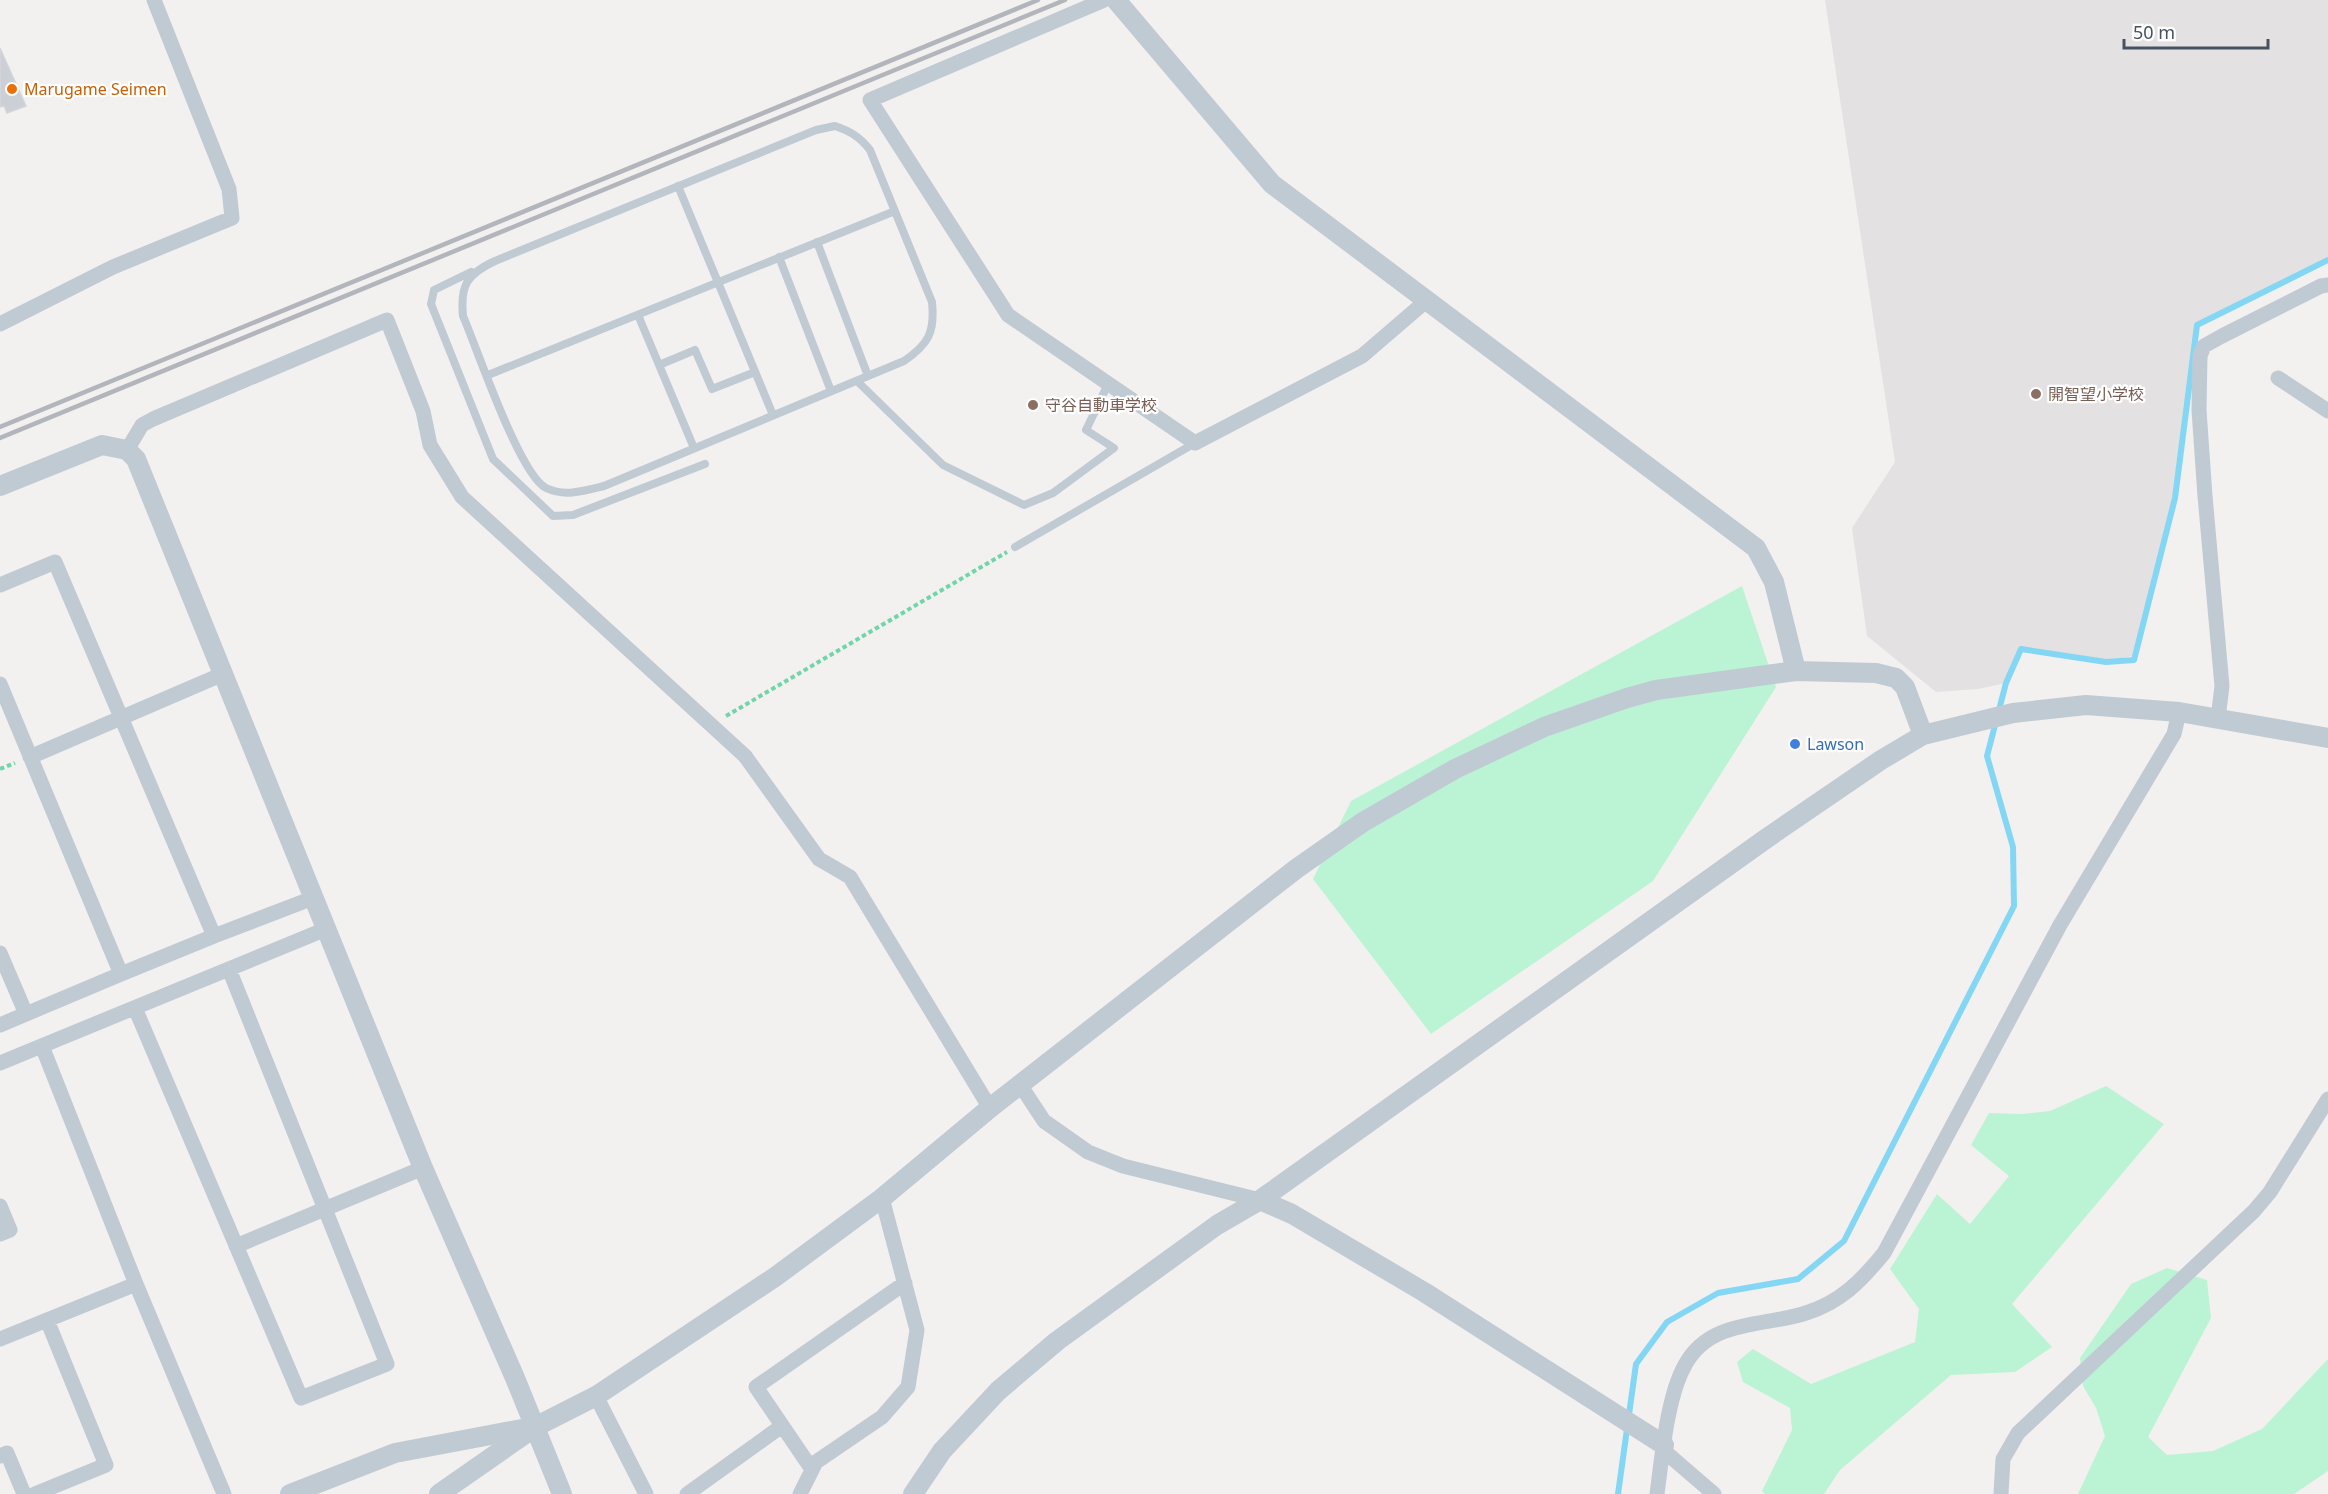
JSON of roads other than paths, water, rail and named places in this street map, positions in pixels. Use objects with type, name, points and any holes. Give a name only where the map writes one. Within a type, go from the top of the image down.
[{"type":"street","points":[[0,324],[113,267],[232,218],[229,189],[154,0]]},
{"type":"street","points":[[1104,0],[870,100],[1008,315],[1195,443],[1362,356],[1426,300]]},
{"type":"street","points":[[1116,0],[1272,184],[1756,548],[1774,582],[1796,671]]},
{"type":"street","points":[[2218,718],[2222,686],[2202,464],[2199,410],[2200,356],[2204,346],[2222,336],[2321,286],[2328,285]]},
{"type":"street","points":[[128,450],[142,425],[153,419],[387,320],[423,411],[430,445],[462,497],[745,756],[819,859],[850,878],[990,1108]]},
{"type":"street","points":[[2278,378],[2328,411]]},
{"type":"street","points":[[0,486],[102,445],[128,450],[136,459],[423,1168],[562,1494]]},
{"type":"street","points":[[0,585],[56,562],[214,936]]},
{"type":"street","points":[[439,1494],[535,1427],[596,1396],[775,1277],[882,1198],[990,1108],[1296,869],[1363,822],[1446,774],[1544,727],[1627,698],[1656,690],[1796,671],[1876,673],[1896,678],[1905,687],[1923,735]]},
{"type":"street","points":[[30,757],[223,674]]},
{"type":"street","points":[[0,684],[121,974]]},
{"type":"street","points":[[913,1494],[942,1451],[998,1391],[1040,1355],[1217,1225],[1260,1200],[1767,838],[1881,760],[1923,735],[2013,712],[2052,706],[2086,705],[2180,712],[2328,738]]},
{"type":"street","points":[[1657,1494],[1676,1390],[1685,1364],[1708,1339],[1737,1326],[1806,1313],[1832,1302],[1857,1286],[1884,1253],[2060,925],[2174,734],[2180,712]]},
{"type":"street","points":[[0,1025],[214,936],[314,898]]},
{"type":"street","points":[[0,1063],[326,929]]},
{"type":"street","points":[[0,953],[26,1014]]},
{"type":"street","points":[[135,1008],[300,1398],[387,1364],[229,969]]},
{"type":"street","points":[[42,1046],[136,1284],[224,1494]]},
{"type":"street","points":[[1021,1086],[1044,1121],[1088,1152],[1123,1166],[1260,1200],[1292,1214],[1618,1414],[1664,1448],[1714,1494]]},
{"type":"street","points":[[2001,1494],[2003,1459],[2018,1433],[2254,1210],[2270,1192],[2328,1099]]},
{"type":"street","points":[[236,1246],[423,1168]]},
{"type":"street","points":[[800,1494],[811,1468],[882,1417],[908,1387],[917,1330],[882,1198]]},
{"type":"street","points":[[0,1206],[10,1230],[0,1234]]},
{"type":"street","points":[[811,1468],[756,1387],[905,1283]]},
{"type":"street","points":[[0,1339],[136,1284]]},
{"type":"street","points":[[35,1494],[105,1466],[47,1320]]},
{"type":"street","points":[[596,1396],[646,1494]]},
{"type":"street","points":[[687,1494],[782,1426]]},
{"type":"street","points":[[290,1494],[395,1453],[535,1427]]},
{"type":"street","points":[[0,1456],[8,1453],[24,1494]]},
{"type":"lane","points":[[480,268],[467,279],[461,297],[463,316],[525,465],[545,487],[564,494],[604,486],[904,361],[922,349],[934,324],[932,302],[870,150],[851,132],[835,126],[816,130],[480,268],[434,290],[431,304],[493,459],[553,516],[573,515],[705,464]]},
{"type":"lane","points":[[678,186],[773,416]]},
{"type":"lane","points":[[488,375],[895,211]]},
{"type":"lane","points":[[817,242],[868,376]]},
{"type":"lane","points":[[779,257],[831,392]]},
{"type":"lane","points":[[638,315],[694,448]]},
{"type":"lane","points":[[659,365],[695,350],[712,389],[755,372]]},
{"type":"lane","points":[[857,381],[943,465],[1024,505],[1053,493],[1114,448],[1086,430],[1108,384]]},
{"type":"lane","points":[[1015,547],[1195,443]]},
{"type":"waterway","points":[[1618,1494],[1636,1364],[1667,1322],[1718,1293],[1798,1279],[1844,1241],[2014,906],[2013,847],[1987,756],[2006,683],[2021,649],[2106,662],[2134,660],[2175,498],[2197,325],[2328,260]]},
{"type":"railway","points":[[0,427],[1038,0]]},
{"type":"railway","points":[[0,438],[1065,0]]},
{"type":"place","name":"Marugame Seimen","points":[[12,89]]},
{"type":"place","name":"開智望小学校","points":[[2036,394]]},
{"type":"place","name":"守谷自動車学校","points":[[1033,405]]},
{"type":"place","name":"Lawson","points":[[1795,744]]}]
